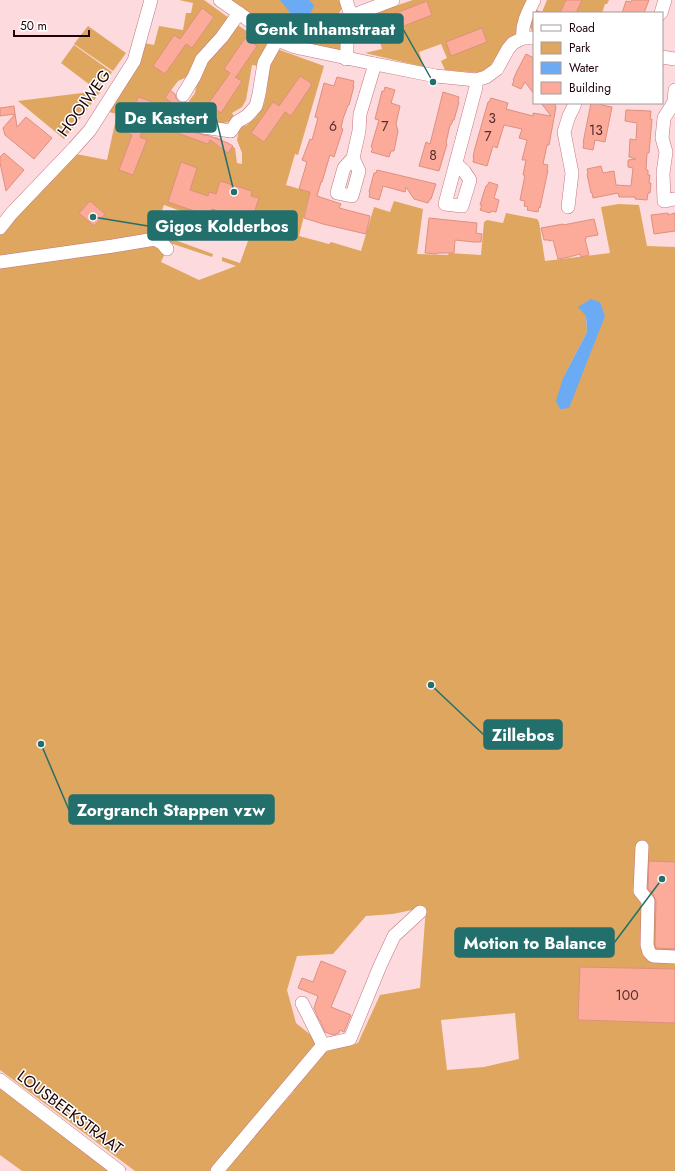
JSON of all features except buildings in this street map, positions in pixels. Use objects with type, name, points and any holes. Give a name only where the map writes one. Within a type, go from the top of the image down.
[{"type":"street","name":"HOOIWEG","points":[[0,228],[10,214],[90,130],[134,61],[151,0]]},
{"type":"street","points":[[220,0],[277,40],[295,47],[346,59],[436,76],[476,80],[486,77],[497,68],[513,43],[528,38],[522,31],[526,16],[534,0]]},
{"type":"street","points":[[346,0],[346,32],[348,47],[346,59]]},
{"type":"street","points":[[346,20],[380,2],[394,0]]},
{"type":"street","points":[[661,12],[665,0]]},
{"type":"street","points":[[183,95],[194,77],[202,59],[222,37],[239,13]]},
{"type":"street","points":[[174,116],[203,126],[231,131],[237,122],[247,116],[256,106],[264,62],[277,40]]},
{"type":"street","points":[[663,57],[675,59]]},
{"type":"street","points":[[353,158],[359,130],[360,114],[374,64]]},
{"type":"street","points":[[456,164],[476,88],[476,80]]},
{"type":"street","points":[[675,90],[674,102],[664,118],[662,138],[671,154],[663,174],[664,201],[675,199]]},
{"type":"street","points":[[568,207],[572,173],[564,132],[575,104]]},
{"type":"street","points":[[0,262],[155,239],[164,229]]},
{"type":"street","points":[[155,239],[162,243],[167,249]]},
{"type":"street","points":[[642,847],[640,891],[648,901],[647,945],[649,952],[654,956],[675,957]]},
{"type":"street","points":[[217,1171],[323,1045],[350,1039],[394,936],[420,912]]},
{"type":"street","points":[[302,1003],[323,1045]]},
{"type":"street","name":"LOUSBEEKSTRAAT","points":[[0,1080],[119,1171]]},
{"type":"green space","points":[[179,0],[204,0],[229,18],[187,77],[178,81],[166,97],[179,105],[171,115],[167,129],[205,140],[216,137],[235,148],[237,163],[242,164],[242,153],[237,140],[239,129],[247,125],[256,117],[264,104],[268,72],[277,49],[324,66],[298,155],[295,154],[286,185],[310,192],[299,236],[329,244],[331,242],[361,251],[374,207],[390,212],[394,201],[423,209],[417,254],[448,255],[449,253],[481,255],[484,222],[487,220],[503,223],[506,213],[537,219],[539,222],[545,261],[610,253],[601,207],[619,204],[639,205],[647,246],[675,247],[675,1171],[224,1171],[294,1091],[287,1081],[210,1171],[135,1171],[0,1070],[0,267],[11,267],[155,243],[166,251],[161,262],[199,280],[236,266],[222,261],[222,257],[240,263],[249,238],[233,232],[236,223],[214,215],[212,222],[164,205],[158,221],[156,232],[140,238],[0,258],[0,233],[76,154],[107,160],[117,114],[109,112],[144,43],[154,45],[159,26],[183,30],[186,13],[191,13],[193,3]],"holes":[[[586,316],[605,316],[563,378],[587,332]],[[426,907],[420,988],[380,995],[358,1043],[325,1052],[312,1036],[296,1023],[287,990],[297,956],[333,954],[366,916],[393,914]],[[515,1013],[519,1059],[484,1067],[447,1070],[441,1020]]]},
{"type":"green space","points":[[229,0],[341,0],[343,7],[335,23],[341,27],[342,48],[340,51],[311,45],[277,33]]},
{"type":"green space","points":[[413,0],[528,0],[517,28],[516,36],[490,66],[480,73],[445,70],[441,61],[447,58],[441,44],[419,52],[424,67],[365,53],[382,49],[375,24],[380,22],[377,12]]},
{"type":"green space","points":[[547,0],[609,0],[607,4],[605,4],[602,12],[542,12]]},
{"type":"green space","points":[[534,9],[542,12],[533,12]]},
{"type":"green space","points":[[533,14],[533,32],[530,27]]},
{"type":"green space","points":[[236,24],[268,45],[259,66],[252,65],[246,100],[242,107],[232,113],[235,118],[223,123],[209,122],[183,109],[195,93],[199,72]]},
{"type":"green space","points":[[88,26],[126,53],[113,71],[74,44]]},
{"type":"green space","points":[[74,45],[112,72],[100,90],[102,90],[64,139],[18,101],[98,91],[61,63]]},
{"type":"green space","points":[[176,235],[175,240],[213,254],[212,257],[170,243],[170,236]]},
{"type":"green space","points":[[0,1087],[112,1171],[22,1171],[0,1155]]},
{"type":"water","points":[[280,0],[309,0],[314,5],[309,15],[292,15]]},
{"type":"water","points":[[591,299],[600,302],[605,316],[569,408],[560,409],[556,401],[563,378],[587,332],[586,316],[578,307]]},
{"type":"place","name":"Genk Inhamstraat","points":[[433,82]]},
{"type":"place","name":"De Kastert","points":[[234,192]]},
{"type":"place","name":"Gigos Kolderbos","points":[[93,217]]},
{"type":"place","name":"Zillebos","points":[[431,685]]},
{"type":"place","name":"Zorgranch Stappen vzw","points":[[41,744]]},
{"type":"place","name":"Motion to Balance","points":[[662,879]]}]
